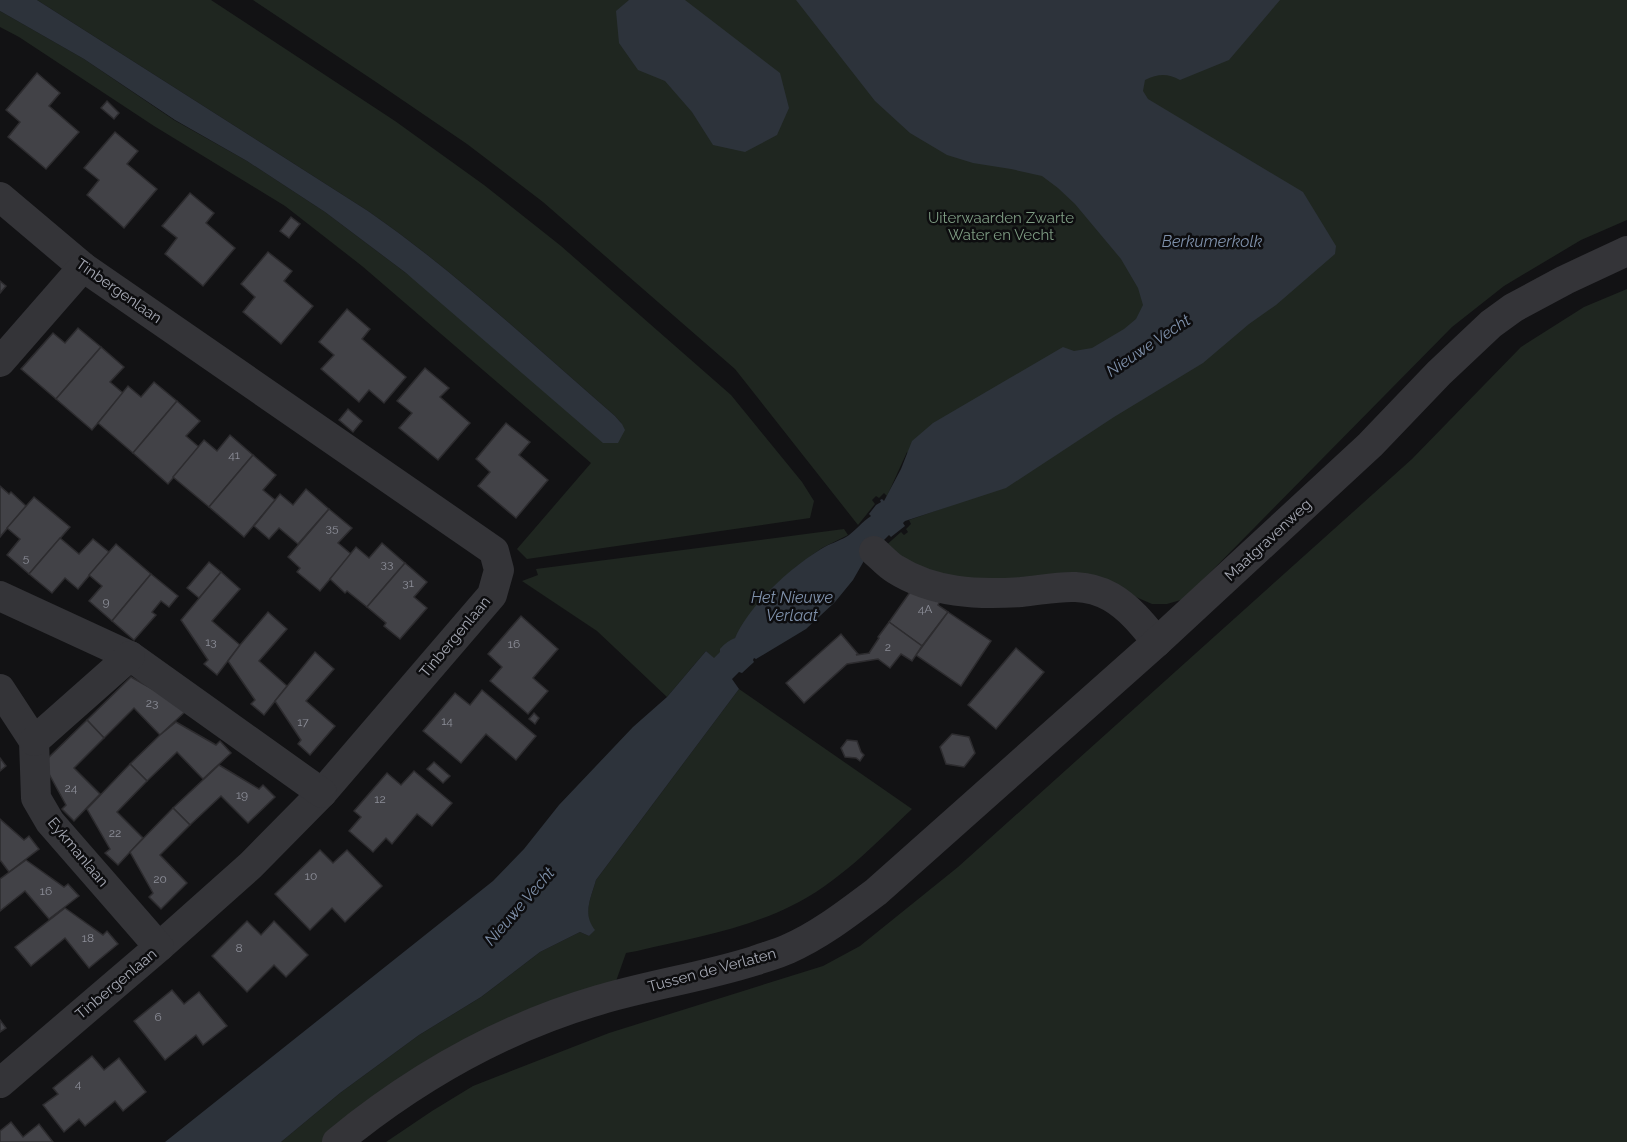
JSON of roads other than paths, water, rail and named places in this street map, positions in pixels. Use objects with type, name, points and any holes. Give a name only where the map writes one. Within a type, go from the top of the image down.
[{"type":"street","name":"Tinbergenlaan","points":[[0,197],[83,267],[494,551],[499,570],[492,595],[322,793],[251,865],[0,1083]]},
{"type":"street","name":"Maatgravenweg","points":[[1157,642],[1370,445],[1439,373],[1491,324],[1513,308],[1565,280],[1627,251]]},
{"type":"street","points":[[0,362],[83,267]]},
{"type":"street","points":[[874,551],[894,568],[912,578],[945,590],[1019,592],[1073,586],[1093,590],[1111,597],[1135,616],[1157,642]]},
{"type":"street","points":[[0,596],[130,656],[322,793]]},
{"type":"street","name":"Tussen de Verlaten","points":[[336,1142],[420,1082],[460,1059],[525,1027],[598,1000],[739,965],[786,950],[820,932],[876,892],[1157,642]]},
{"type":"street","points":[[0,689],[34,741],[130,656]]},
{"type":"street","name":"Eykmanlaan","points":[[34,741],[36,798],[50,822],[159,947]]},
{"type":"water","points":[[0,0],[37,0],[401,234],[463,284],[615,416],[625,430],[618,443],[603,443],[406,273],[325,212],[247,161],[175,120],[84,59],[0,11]]},
{"type":"water","points":[[629,0],[685,0],[780,73],[789,108],[777,135],[745,152],[713,145],[692,112],[665,81],[638,70],[619,43],[616,11]]},
{"type":"water","name":"Berkumerkolk","points":[[796,0],[1280,0],[1229,60],[1180,80],[1167,75],[1150,78],[1145,80],[1143,91],[1148,99],[1303,192],[1336,246],[1335,254],[1203,363],[1114,417],[1006,488],[905,521],[903,523],[905,526],[891,537],[889,535],[865,559],[853,580],[835,602],[806,629],[756,659],[754,658],[754,662],[732,679],[739,689],[596,880],[588,912],[595,930],[589,936],[580,932],[540,952],[481,997],[419,1035],[340,1093],[281,1142],[165,1142],[493,881],[524,849],[559,805],[633,727],[667,697],[706,651],[714,658],[724,645],[735,638],[750,612],[784,577],[821,549],[849,535],[871,516],[869,514],[881,502],[880,500],[884,501],[901,469],[912,441],[933,423],[1063,347],[1074,351],[1092,348],[1136,319],[1143,305],[1138,288],[1121,259],[1075,204],[1058,188],[1042,176],[973,163],[947,155],[910,133],[875,101]]},
{"type":"park label","name":"Uiterwaarden Zwarte Water en Vecht","points":[[1001,226]]},
{"type":"water label","name":"Nieuwe Vecht","points":[[1148,345]]},
{"type":"water label","name":"Het Nieuwe Verlaat","points":[[792,606]]},
{"type":"water label","name":"Nieuwe Vecht","points":[[519,906]]}]
